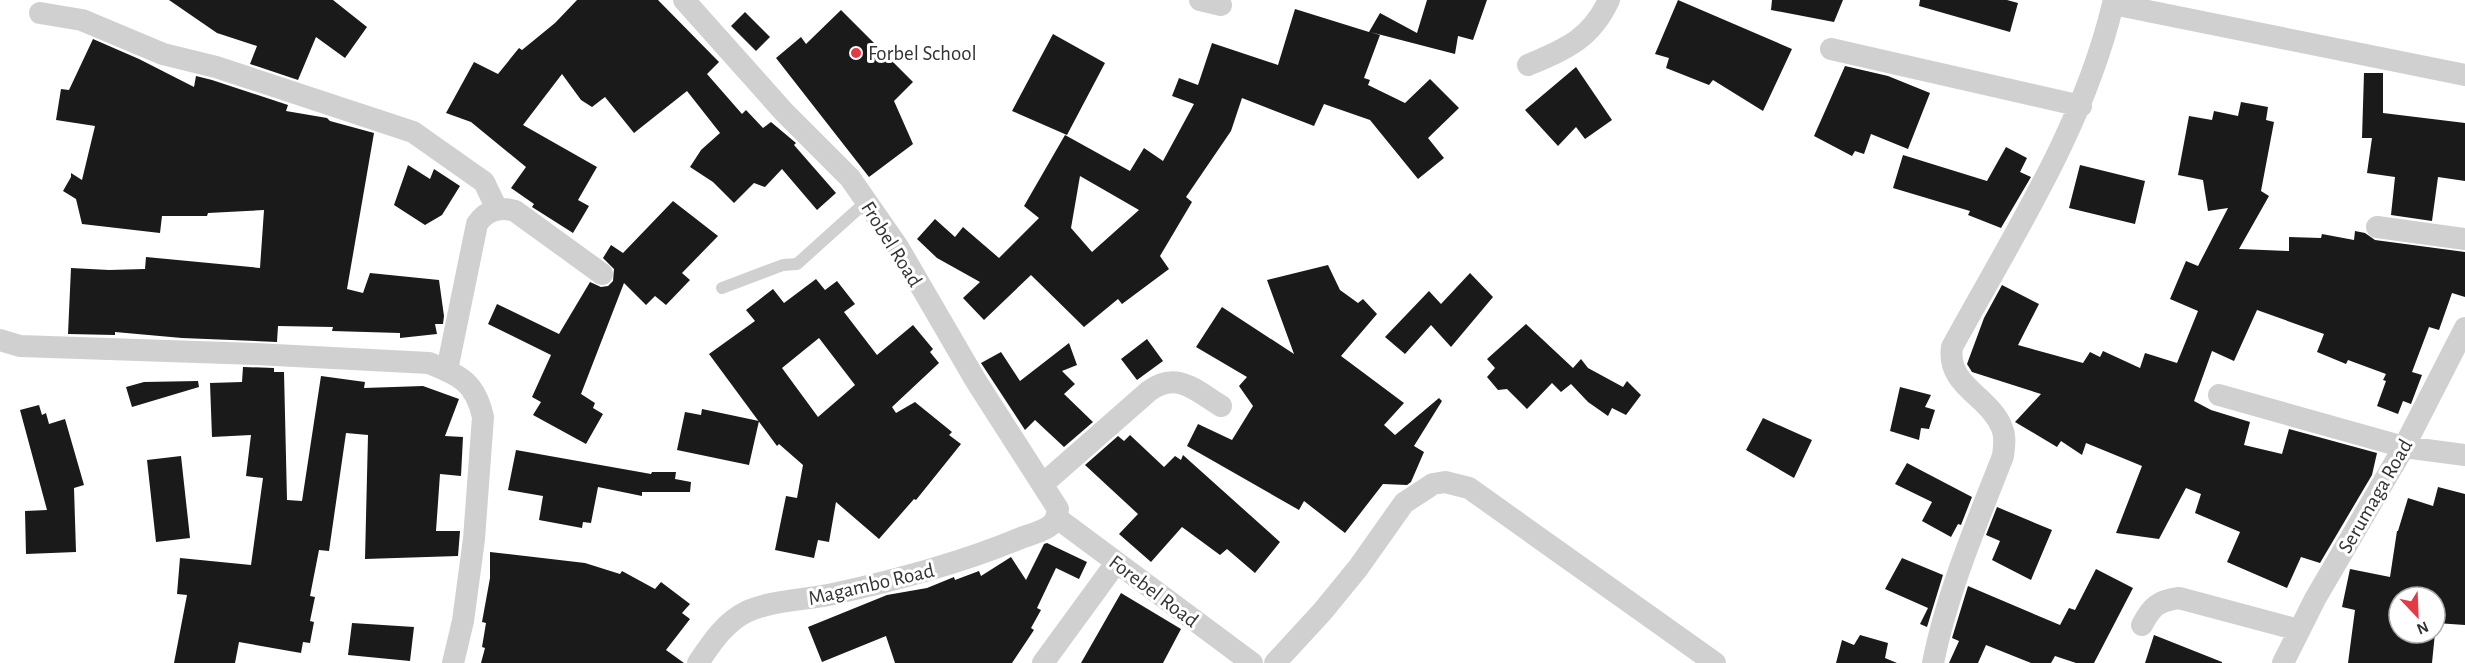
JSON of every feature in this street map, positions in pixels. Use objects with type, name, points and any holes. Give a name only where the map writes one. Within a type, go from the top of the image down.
[{"type":"street","name":"Frobel Road","points":[[684,0],[784,112],[850,178],[867,201],[898,247],[976,381],[1058,509],[1057,518]]},
{"type":"street","points":[[1528,65],[1572,45],[1588,34],[1610,0]]},
{"type":"street","points":[[1932,663],[1944,618],[1971,537],[2003,456],[2004,441],[2003,429],[1998,420],[1958,378],[1951,357],[1952,347],[2052,168],[2097,64],[2114,2],[2465,75]]},
{"type":"street","points":[[40,14],[82,20],[163,54],[216,67],[413,132],[484,182],[497,209]]},
{"type":"street","points":[[1831,49],[2080,106]]},
{"type":"street","points":[[447,370],[477,224],[489,212],[497,209],[515,211],[602,274]]},
{"type":"street","points":[[2377,227],[2465,239]]},
{"type":"street","name":"Serumaga Road","points":[[2283,663],[2299,630],[2404,447],[2465,328]]},
{"type":"street","points":[[0,340],[20,346],[256,354],[429,363],[447,370],[467,383],[478,397],[483,417],[474,539],[463,621],[453,663]]},
{"type":"street","points":[[1043,484],[1163,381],[1179,382],[1221,406]]},
{"type":"street","points":[[2219,395],[2404,447],[2465,455]]},
{"type":"street","points":[[1275,663],[1358,568],[1404,503],[1433,484],[1445,482],[1469,488],[1715,663]]},
{"type":"street","name":"Forebel Road","points":[[1057,518],[1242,660]]},
{"type":"street","name":"Magambo Road","points":[[698,663],[713,640],[727,625],[746,612],[759,607],[835,593],[943,567],[989,552],[1047,528],[1057,518]]},
{"type":"street","points":[[1043,663],[1116,563]]},
{"type":"street","points":[[2142,625],[2151,609],[2165,600],[2179,598],[2299,630]]},
{"type":"lane","points":[[722,288],[783,266],[796,264],[867,201]]},
{"type":"building","points":[[169,0],[333,0],[367,27],[345,58],[316,37],[298,80],[250,64],[257,46],[217,33]]},
{"type":"building","points":[[577,0],[658,0],[719,62],[707,74],[742,114],[746,110],[763,128],[771,122],[796,143],[794,145],[836,193],[817,210],[782,169],[765,187],[754,183],[734,203],[713,182],[690,167],[701,150],[720,133],[687,91],[634,133],[605,97],[592,107],[581,100],[562,74],[523,125],[597,167],[578,200],[589,206],[573,233],[532,207],[534,204],[511,188],[526,167],[471,122],[446,113],[474,62],[498,74],[519,48],[522,50],[555,23]]},
{"type":"building","points":[[1427,0],[1487,0],[1473,40],[1458,36],[1455,54],[1370,32],[1380,35],[1364,78],[1370,80],[1368,85],[1405,103],[1430,79],[1459,108],[1428,138],[1444,158],[1418,179],[1370,120],[1324,104],[1314,126],[1242,98],[1231,131],[1186,197],[1192,202],[1160,256],[1169,269],[1122,304],[1118,299],[1084,327],[1031,275],[984,320],[963,298],[980,282],[937,258],[917,239],[935,219],[955,237],[963,227],[999,258],[1039,218],[1024,206],[1065,135],[1130,171],[1144,148],[1163,161],[1194,104],[1172,96],[1179,78],[1198,85],[1212,43],[1278,65],[1295,9],[1369,32],[1380,13],[1417,33]],"holes":[[[1080,176],[1139,210],[1092,252],[1071,228]]]},
{"type":"building","points":[[1678,0],[1792,49],[1763,111],[1713,80],[1709,85],[1666,68],[1669,58],[1655,54]]},
{"type":"building","points":[[1772,0],[1843,0],[1834,22],[1771,10]]},
{"type":"building","points":[[1920,0],[2007,0],[2018,3],[2010,32],[1919,6]]},
{"type":"building","points":[[841,10],[913,82],[894,101],[913,144],[869,177],[776,58],[801,37],[806,44]]},
{"type":"building","points":[[745,12],[770,37],[756,51],[731,26]]},
{"type":"building","points":[[1053,34],[1105,63],[1067,135],[1012,111]]},
{"type":"building","points":[[93,39],[194,87],[196,76],[212,80],[288,105],[286,111],[327,118],[330,121],[374,133],[347,289],[363,293],[370,273],[439,280],[444,316],[443,324],[435,324],[437,334],[400,338],[400,333],[332,331],[333,327],[278,326],[277,342],[182,338],[115,332],[115,335],[68,334],[71,268],[145,269],[146,257],[260,268],[264,210],[208,213],[207,216],[162,216],[160,233],[82,224],[76,199],[63,191],[71,173],[82,180],[95,126],[56,120],[61,89],[69,90]]},
{"type":"building","points":[[1845,66],[1888,76],[1930,93],[1908,149],[1871,134],[1864,154],[1855,151],[1852,156],[1814,136]]},
{"type":"building","points":[[1576,67],[1612,120],[1585,139],[1576,127],[1558,146],[1525,110]]},
{"type":"building","points":[[2364,73],[2383,73],[2383,113],[2465,123],[2465,181],[2438,177],[2432,221],[2391,215],[2395,177],[2367,173],[2372,138],[2362,138]]},
{"type":"building","points":[[2241,102],[2268,107],[2266,120],[2274,122],[2261,191],[2269,196],[2239,249],[2289,251],[2289,237],[2321,238],[2322,234],[2354,240],[2355,231],[2365,233],[2375,240],[2465,252],[2465,297],[2452,293],[2439,330],[2429,327],[2412,372],[2422,375],[2411,404],[2403,401],[2398,414],[2377,406],[2386,381],[2383,380],[2386,374],[2348,360],[2346,364],[2317,352],[2324,334],[2257,310],[2234,361],[2212,351],[2194,401],[2211,410],[2250,422],[2244,445],[2282,454],[2289,429],[2377,453],[2372,475],[2320,563],[2301,557],[2287,588],[2227,562],[2240,532],[2195,513],[2201,494],[2186,488],[2159,539],[2116,533],[2142,466],[2086,443],[2082,455],[2061,441],[2057,447],[2015,422],[2041,394],[1972,372],[1967,364],[1984,318],[2002,285],[2039,304],[2018,345],[2083,363],[2090,352],[2100,357],[2103,351],[2140,368],[2145,353],[2177,363],[2198,311],[2170,299],[2186,261],[2198,266],[2228,208],[2208,211],[2203,180],[2178,175],[2189,116],[2212,120],[2214,111],[2238,116]]},
{"type":"building","points":[[2006,147],[2027,158],[2020,172],[2031,177],[2001,228],[1968,215],[1970,211],[1893,188],[1903,155],[1987,181]]},
{"type":"building","points":[[408,165],[430,179],[434,169],[460,186],[442,215],[425,225],[394,205]]},
{"type":"building","points":[[2080,165],[2145,181],[2135,224],[2069,208]]},
{"type":"building","points":[[673,201],[718,236],[682,273],[690,280],[666,305],[655,296],[646,305],[624,283],[581,394],[595,403],[593,408],[603,414],[586,444],[533,415],[541,402],[532,397],[551,355],[488,324],[497,304],[559,334],[590,282],[601,287],[608,286],[613,281],[614,269],[603,258],[611,245],[623,253]]},
{"type":"building","points":[[1328,265],[1340,290],[1358,303],[1363,299],[1377,314],[1341,356],[1404,403],[1384,425],[1395,435],[1439,398],[1442,401],[1414,446],[1424,452],[1411,482],[1407,485],[1383,484],[1345,533],[1304,501],[1299,510],[1187,446],[1198,424],[1232,440],[1253,406],[1239,386],[1247,377],[1196,347],[1222,307],[1294,354],[1267,280]]},
{"type":"building","points":[[1470,273],[1493,297],[1451,347],[1431,325],[1405,354],[1385,337],[1429,291],[1441,304]]},
{"type":"building","points":[[816,279],[825,290],[837,281],[855,304],[844,312],[877,355],[913,325],[933,349],[930,352],[939,363],[892,407],[896,413],[915,402],[952,432],[949,435],[961,444],[916,500],[914,499],[879,539],[836,502],[829,542],[818,540],[814,558],[775,550],[786,496],[797,498],[803,465],[779,444],[777,446],[709,354],[755,321],[746,310],[773,289],[784,303]],"holes":[[[819,338],[855,385],[818,417],[782,368]]]},
{"type":"building","points":[[1526,324],[1573,368],[1581,359],[1588,368],[1623,387],[1627,381],[1641,395],[1626,415],[1612,408],[1608,416],[1588,402],[1571,384],[1561,392],[1552,383],[1527,409],[1507,389],[1498,390],[1487,377],[1495,368],[1487,359]]},
{"type":"building","points":[[1147,339],[1163,361],[1137,380],[1121,359]]},
{"type":"building","points":[[1069,343],[1077,365],[1062,371],[1075,384],[1064,394],[1093,422],[1064,447],[1035,420],[1025,430],[981,363],[1001,352],[1020,381]]},
{"type":"building","points":[[243,367],[274,368],[274,372],[284,372],[287,500],[302,501],[321,376],[365,382],[364,388],[423,386],[459,399],[445,436],[463,437],[461,476],[440,474],[436,531],[460,531],[458,556],[365,559],[368,435],[346,433],[329,551],[319,550],[310,596],[315,597],[310,621],[314,622],[310,643],[303,642],[301,653],[239,642],[235,663],[174,663],[187,595],[177,594],[180,558],[251,565],[263,478],[246,476],[251,435],[212,437],[210,383],[242,382]]},
{"type":"building","points":[[198,381],[199,387],[132,407],[126,387],[144,382]]},
{"type":"building","points":[[1900,387],[1931,395],[1925,407],[1935,410],[1929,429],[1921,428],[1919,440],[1890,431]]},
{"type":"building","points":[[39,405],[42,415],[46,413],[49,424],[65,419],[84,485],[74,488],[76,552],[26,554],[25,511],[47,510],[20,410]]},
{"type":"building","points":[[702,409],[759,421],[749,465],[677,450],[685,412],[701,415]]},
{"type":"building","points":[[1763,418],[1812,440],[1794,478],[1746,450]]},
{"type":"building","points":[[1130,435],[1164,467],[1175,456],[1181,460],[1183,455],[1280,542],[1255,573],[1227,549],[1220,555],[1182,527],[1151,562],[1119,534],[1138,514],[1085,465],[1118,436],[1124,441]]},
{"type":"building","points":[[516,450],[651,474],[652,472],[676,472],[675,479],[691,482],[690,492],[642,492],[642,496],[598,487],[591,523],[583,522],[582,528],[539,520],[543,496],[508,490]]},
{"type":"building","points":[[181,456],[190,538],[156,542],[147,460]]},
{"type":"building","points":[[1907,463],[1972,497],[1961,525],[1958,524],[1951,537],[1922,521],[1932,502],[1895,484]]},
{"type":"building","points":[[2438,487],[2465,494],[2465,625],[2447,624],[2447,585],[2387,585],[2387,645],[2434,645],[2432,663],[2348,663],[2355,610],[2342,607],[2350,569],[2390,577],[2397,531],[2408,498],[2433,506]]},
{"type":"building","points":[[1997,507],[2052,530],[2031,580],[1992,560],[2000,541],[1986,535]]},
{"type":"building","points":[[1047,543],[1087,562],[1079,579],[1056,568],[1037,608],[1041,610],[1031,628],[1034,630],[1012,663],[895,663],[886,636],[822,662],[808,627],[887,595],[927,588],[954,577],[955,580],[979,571],[981,576],[1011,557],[1026,580],[1044,544]]},
{"type":"building","points":[[490,552],[585,563],[620,574],[622,571],[655,589],[661,582],[690,604],[682,613],[690,619],[666,650],[684,663],[481,663],[485,648],[482,647],[486,623],[482,622],[490,578]]},
{"type":"building","points":[[1902,558],[1943,575],[1927,627],[1920,624],[1928,608],[1885,589]]},
{"type":"building","points":[[2096,569],[2133,588],[2094,663],[2076,663],[2055,656],[2051,663],[2031,663],[1986,645],[1978,663],[1949,663],[1959,641],[1952,638],[1968,586],[2060,625],[2069,608],[2075,610]]},
{"type":"building","points":[[1121,593],[1181,629],[1163,663],[1081,663]]},
{"type":"building","points":[[352,623],[414,627],[410,661],[348,655]]},
{"type":"building","points":[[1860,635],[1888,643],[1885,658],[1897,663],[1836,663],[1842,640],[1854,645]]},
{"type":"building","points":[[2154,635],[2222,662],[2222,663],[2145,663]]},
{"type":"place","name":"Forbel School","points":[[856,53]]}]
